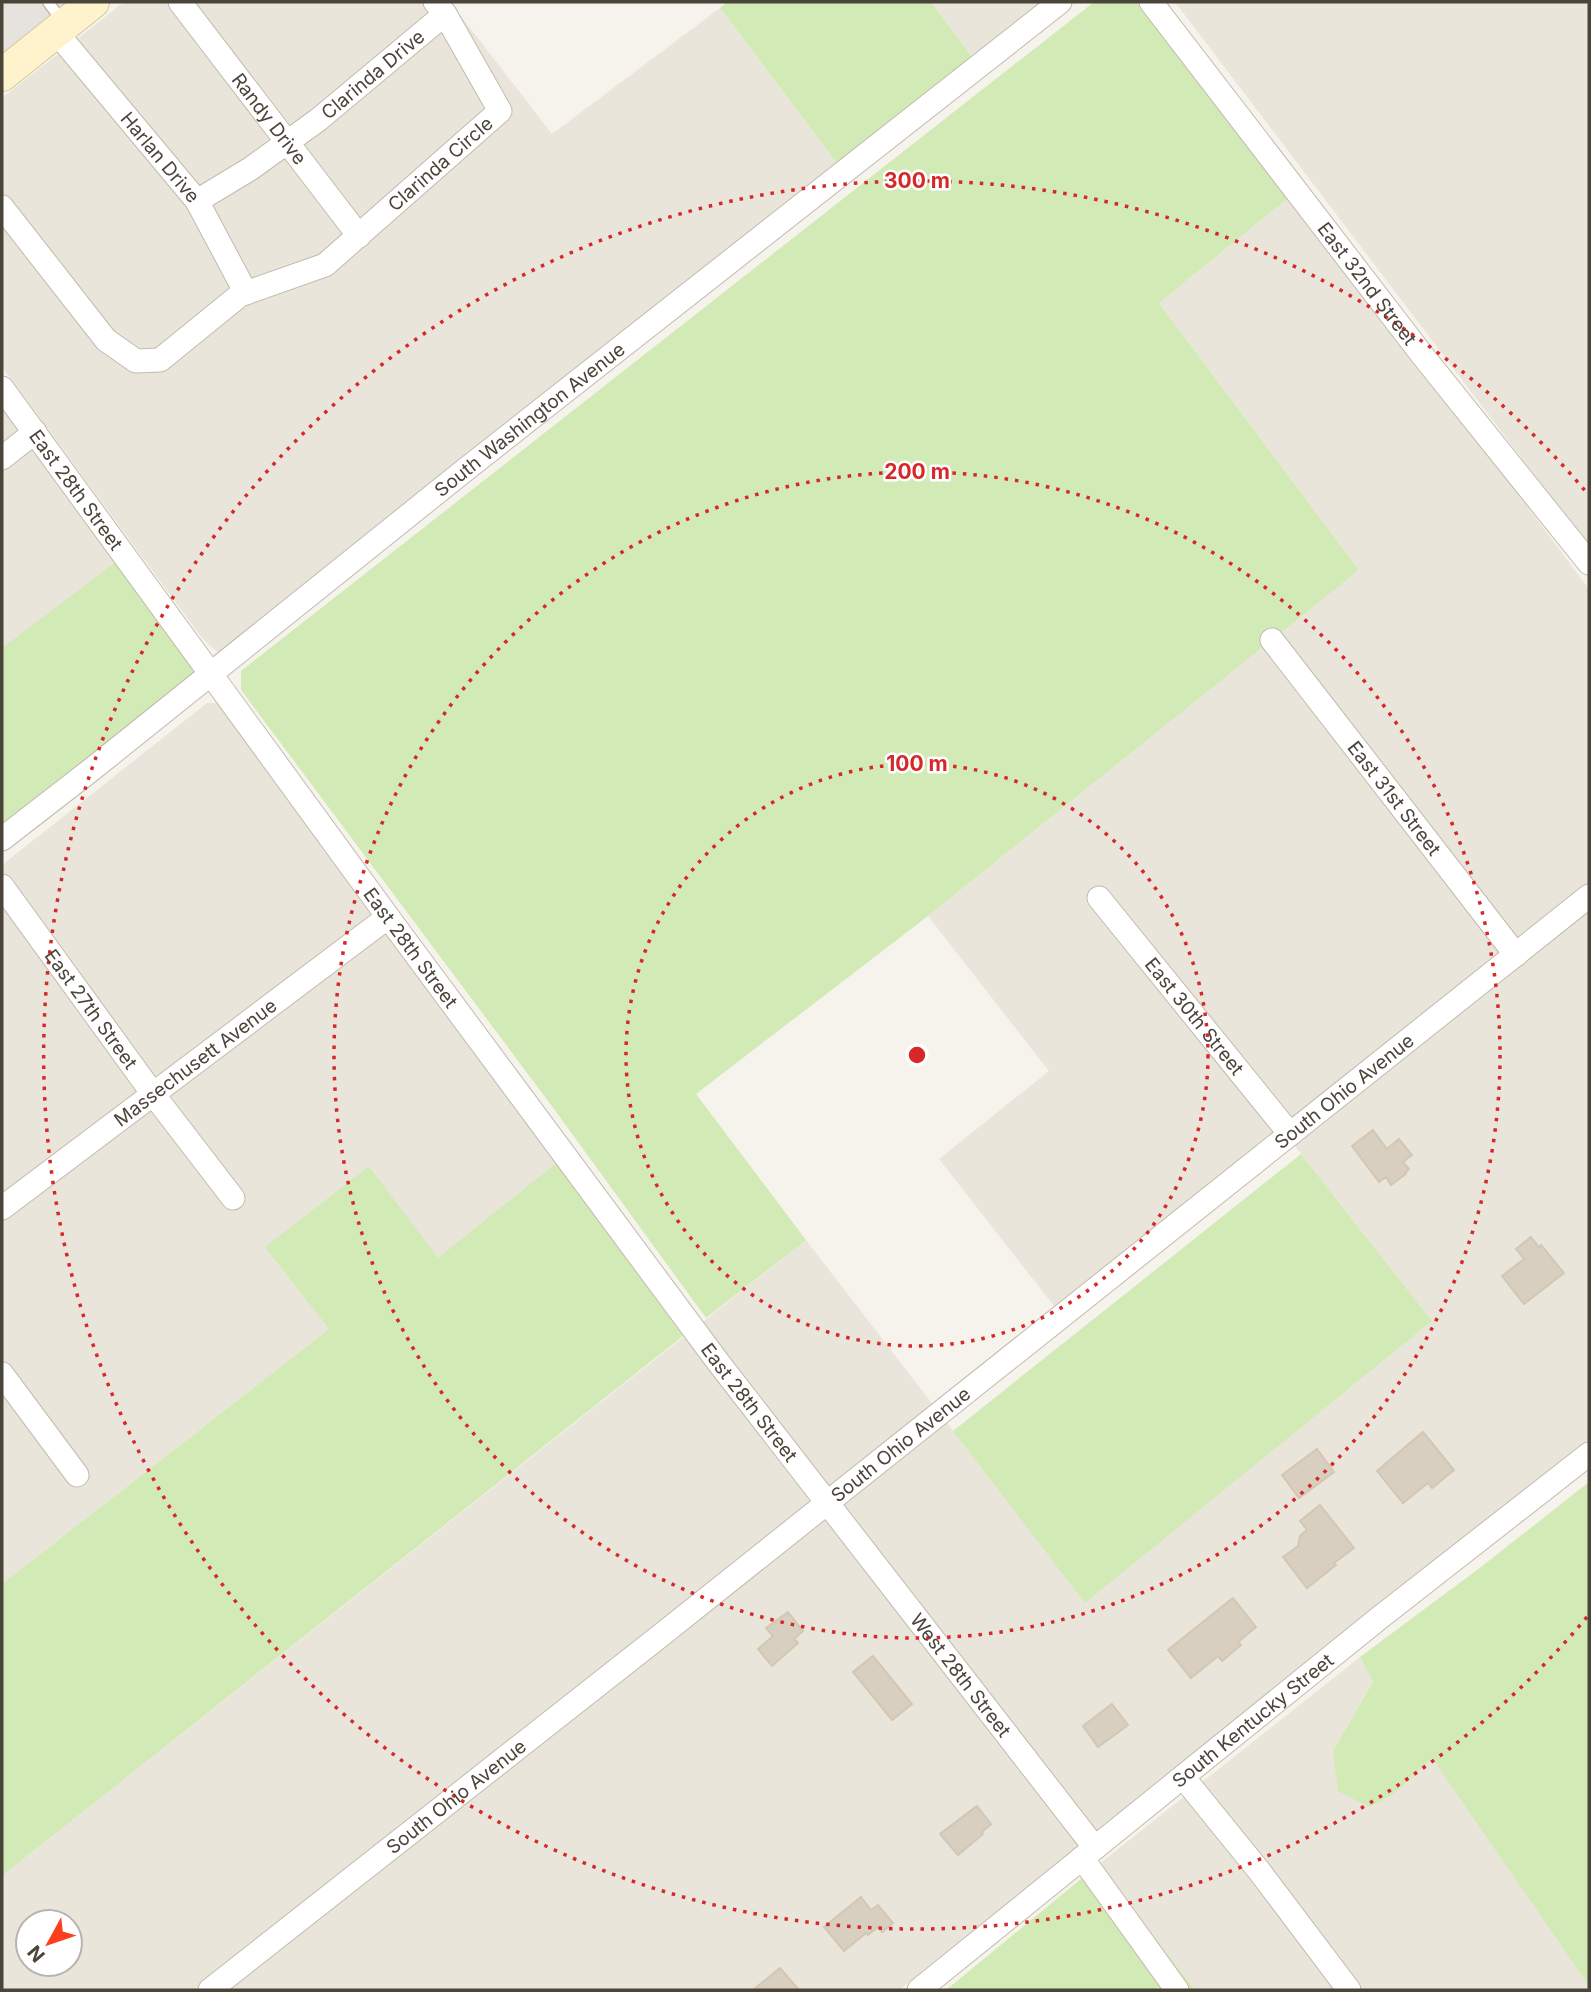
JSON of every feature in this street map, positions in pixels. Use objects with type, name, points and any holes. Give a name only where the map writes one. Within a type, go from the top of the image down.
[{"type":"main road","points":[[2,75],[56,19],[93,2]]},
{"type":"street","name":"Randy Drive","points":[[180,2],[359,236]]},
{"type":"street","name":"South Washington Avenue","points":[[2,839],[1060,2]]},
{"type":"street","name":"East 32nd Street","points":[[1151,2],[1423,356],[1589,564]]},
{"type":"street","name":"Clarinda Drive","points":[[197,201],[250,169],[318,120],[440,8]]},
{"type":"street","name":"Clarinda Circle","points":[[359,236],[500,111],[440,8]]},
{"type":"street","name":"Harlan Drive","points":[[56,19],[197,201],[246,293]]},
{"type":"street","points":[[2,207],[106,340],[136,361],[160,360],[240,295],[325,265],[359,236]]},
{"type":"street","name":"East 28th Street","points":[[2,388],[388,917],[718,1362],[827,1503]]},
{"type":"street","points":[[2,458],[35,432]]},
{"type":"street","name":"East 31st Street","points":[[1272,640],[1516,955]]},
{"type":"street","name":"East 27th Street","points":[[2,886],[153,1094],[233,1198]]},
{"type":"street","name":"South Ohio Avenue","points":[[209,1990],[827,1503],[1589,896]]},
{"type":"street","name":"East 30th Street","points":[[1099,898],[1290,1135]]},
{"type":"street","name":"Massechusett Avenue","points":[[2,1208],[388,917]]},
{"type":"street","points":[[2,1374],[77,1475]]},
{"type":"street","name":"South Kentucky Street","points":[[919,1990],[1378,1619],[1589,1454]]},
{"type":"street","name":"West 28th Street","points":[[827,1503],[1089,1853],[1177,1990]]},
{"type":"street","points":[[1183,1777],[1260,1872],[1349,1990]]},
{"type":"shaded area","points":[[2,2],[89,2],[2,70]]},
{"type":"shaded area","points":[[124,2],[450,2],[552,134],[720,8],[843,171],[231,654],[216,651],[202,638],[2,367],[2,98]]},
{"type":"shaded area","points":[[931,2],[1058,2],[978,65]]},
{"type":"shaded area","points":[[1175,2],[1589,2],[1589,547]]},
{"type":"shaded area","points":[[1293,194],[1589,589],[1589,1443],[899,1990],[2,1990],[2,1876],[806,1240],[1085,1602],[1432,1321],[1284,1132],[1058,1311],[939,1159],[1049,1071],[928,916],[1359,570],[1159,303]]},
{"type":"shaded area","points":[[2,402],[118,560],[2,648]]},
{"type":"shaded area","points":[[207,703],[218,703],[556,1163],[438,1259],[369,1166],[266,1247],[329,1329],[2,1584],[2,865]]},
{"type":"shaded area","points":[[1360,1657],[1373,1680],[1333,1751],[1394,1794],[1432,1757],[1589,1986],[1589,1990],[1195,1990],[1098,1865]]},
{"type":"green space","points":[[727,2],[931,2],[978,65],[843,171],[720,8]]},
{"type":"green space","points":[[1094,2],[1145,2],[1293,194],[1159,303],[1359,570],[928,916],[696,1094],[806,1240],[706,1318],[554,1109],[241,690],[241,671]]},
{"type":"green space","points":[[118,560],[197,668],[191,682],[2,834],[2,648]]},
{"type":"green space","points":[[1301,1154],[1432,1321],[1085,1603],[953,1431]]},
{"type":"green space","points":[[556,1163],[683,1336],[2,1876],[2,1584],[329,1329],[265,1247],[369,1166],[438,1258]]},
{"type":"green space","points":[[1589,1482],[1589,1986],[1432,1758],[1394,1794],[1369,1807],[1338,1791],[1333,1751],[1373,1681],[1360,1657]]},
{"type":"green space","points":[[1098,1865],[1195,1990],[946,1990]]},
{"type":"building","points":[[1373,1130],[1387,1149],[1399,1139],[1412,1155],[1403,1162],[1409,1169],[1406,1174],[1391,1185],[1386,1177],[1379,1182],[1352,1146]]},
{"type":"building","points":[[1531,1237],[1564,1273],[1524,1304],[1502,1276],[1524,1259],[1516,1249]]},
{"type":"building","points":[[1423,1432],[1454,1470],[1432,1488],[1428,1483],[1403,1503],[1377,1471]]},
{"type":"building","points":[[1317,1449],[1334,1472],[1299,1498],[1282,1475]]},
{"type":"building","points":[[1320,1505],[1354,1548],[1307,1588],[1283,1557],[1298,1546],[1300,1536],[1307,1530],[1300,1521]]},
{"type":"building","points":[[1233,1598],[1256,1627],[1238,1642],[1241,1645],[1222,1661],[1218,1656],[1191,1678],[1168,1650]]},
{"type":"building","points":[[788,1612],[803,1631],[794,1639],[798,1643],[772,1666],[758,1649],[773,1636],[766,1628]]},
{"type":"building","points":[[873,1656],[912,1704],[892,1720],[853,1672]]},
{"type":"building","points":[[1112,1704],[1128,1725],[1098,1747],[1083,1726]]},
{"type":"building","points":[[977,1806],[991,1824],[958,1855],[940,1834]]},
{"type":"building","points":[[861,1897],[871,1910],[878,1905],[893,1923],[882,1932],[878,1927],[868,1935],[866,1933],[844,1951],[824,1927]]},
{"type":"building","points":[[780,1968],[799,1990],[753,1990]]}]
